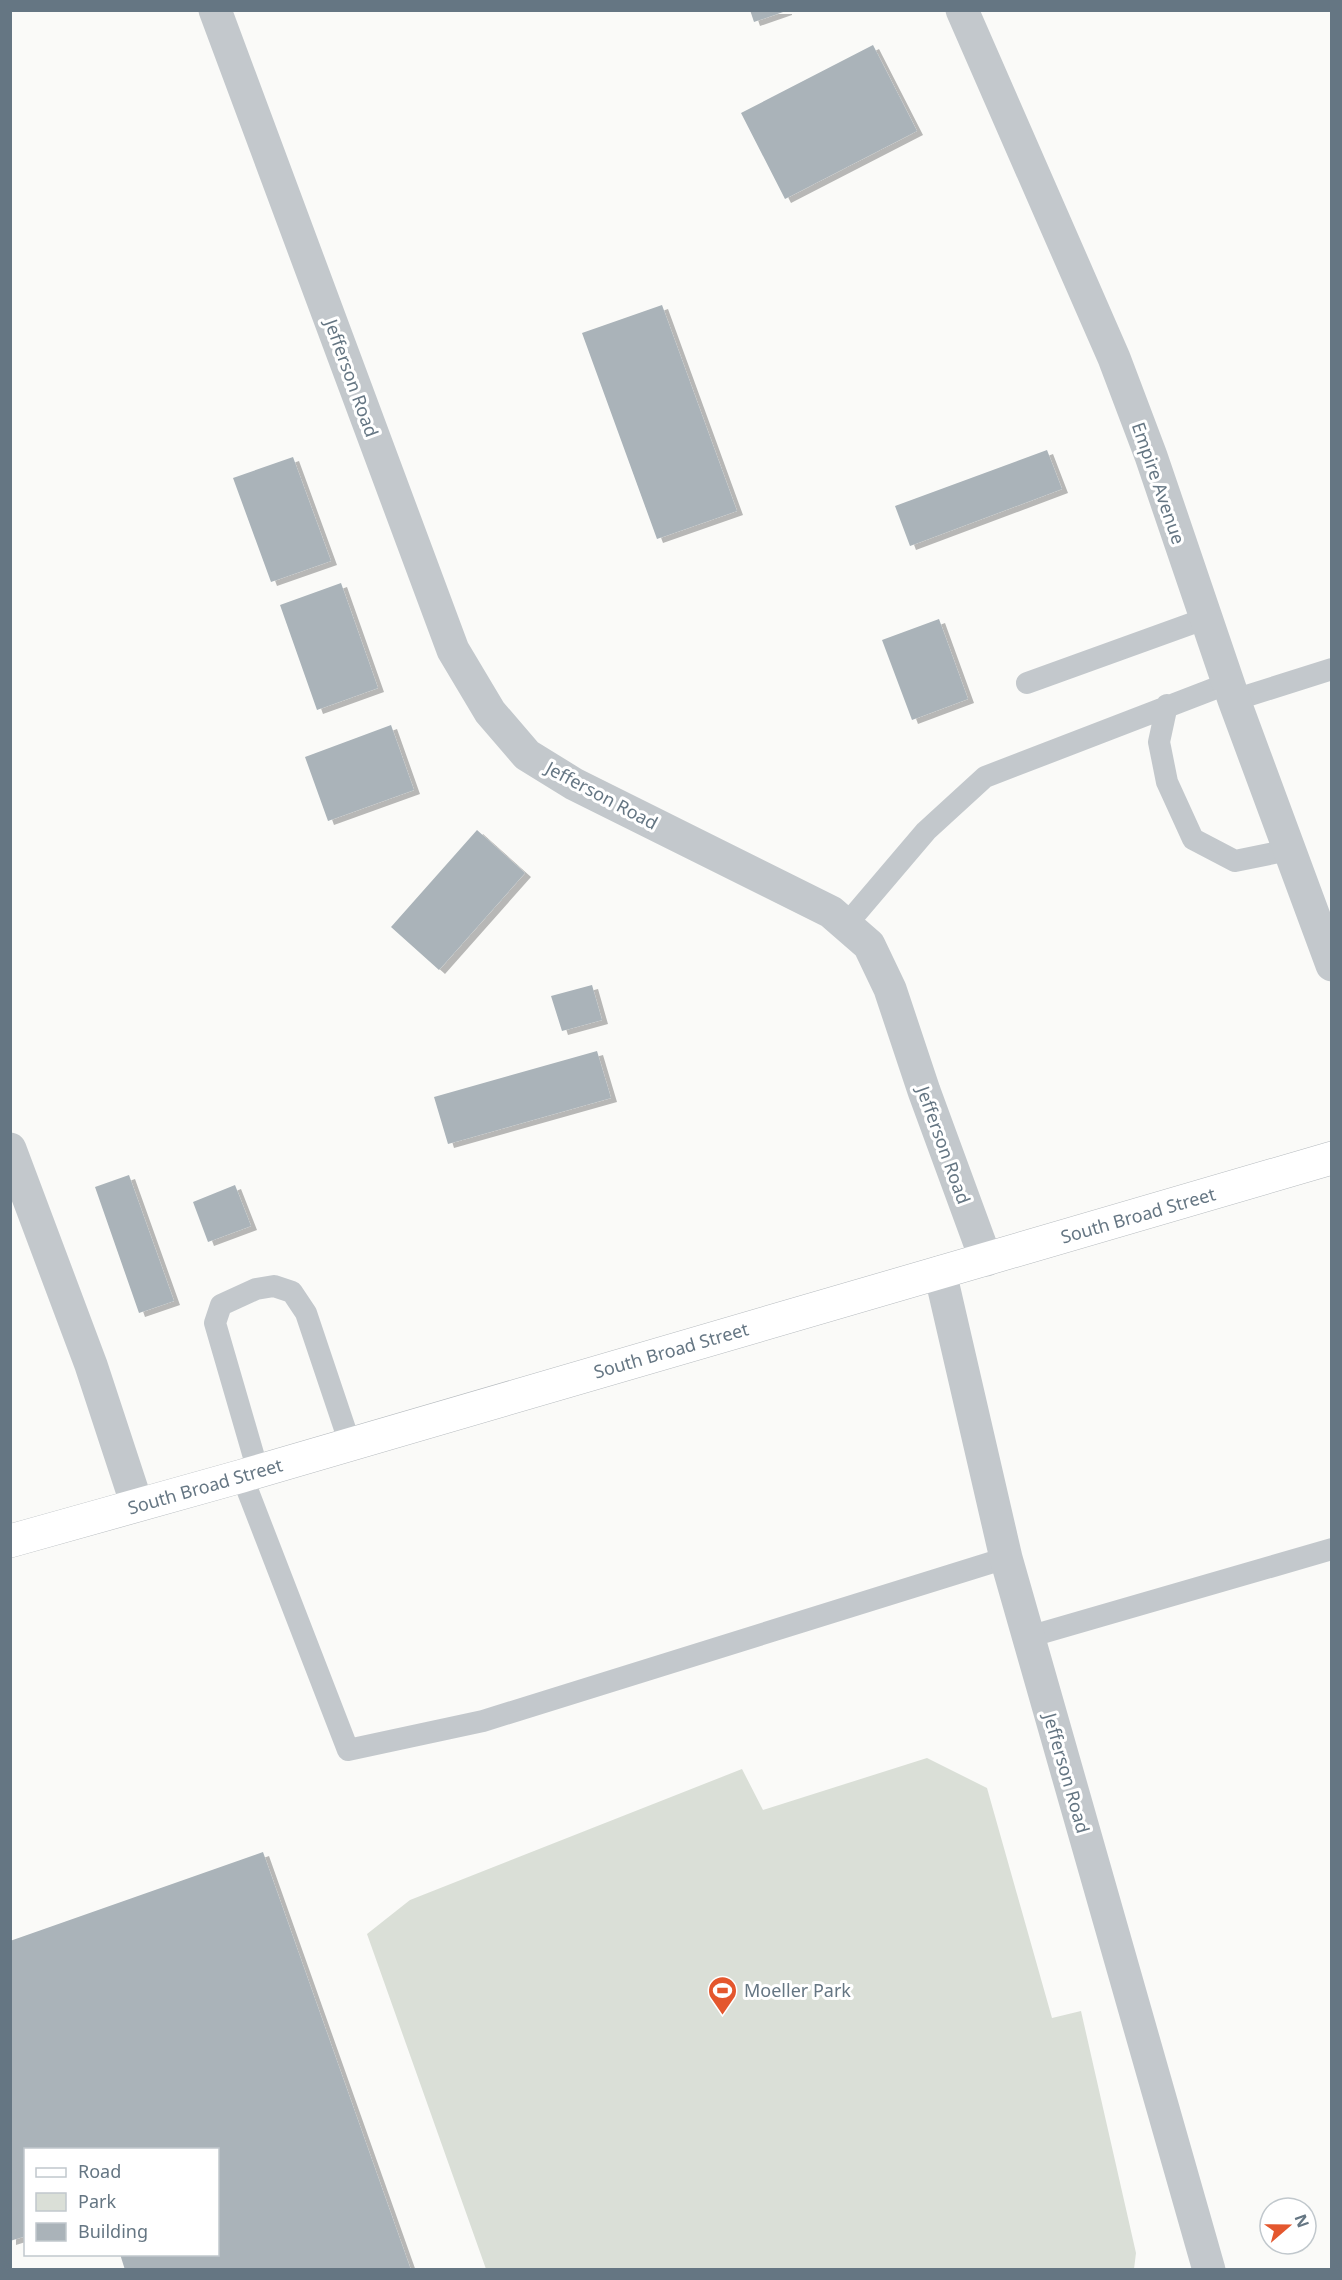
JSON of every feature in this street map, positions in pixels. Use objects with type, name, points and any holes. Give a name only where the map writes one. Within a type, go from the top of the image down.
[{"type":"main road","name":"South Broad Street","points":[[10,1541],[1332,1158]]},
{"type":"street","name":"Jefferson Road","points":[[215,10],[453,650],[490,712],[527,755],[574,784],[831,912],[869,945],[890,989],[924,1091],[986,1260]]},
{"type":"street","name":"Empire Avenue","points":[[962,10],[1114,358],[1332,965]]},
{"type":"street","points":[[10,1149],[91,1365],[137,1505]]},
{"type":"street","name":"Jefferson Road","points":[[940,1272],[1006,1558],[1209,2270]]},
{"type":"lane","points":[[1027,683],[1207,618]]},
{"type":"lane","points":[[846,925],[926,831],[985,777],[1167,705],[1332,669]]},
{"type":"lane","points":[[1167,705],[1160,742],[1167,782],[1193,839],[1235,861],[1289,850]]},
{"type":"lane","points":[[350,1444],[306,1313],[292,1292],[274,1286],[256,1289],[221,1305],[215,1323],[250,1473],[348,1750],[483,1721],[1006,1558]]},
{"type":"lane","points":[[1028,1637],[1332,1549]]},
{"type":"green space","name":"Moeller Park","points":[[927,1758],[987,1788],[1052,2018],[1081,2011],[1136,2253],[1134,2269],[486,2269],[367,1934],[410,1900],[742,1769],[763,1810]]},
{"type":"building","points":[[750,10],[786,10],[786,11],[754,22]]},
{"type":"building","points":[[873,45],[917,131],[785,199],[741,113]]},
{"type":"building","points":[[662,305],[737,511],[657,539],[582,333]]},
{"type":"building","points":[[1047,450],[1062,489],[910,546],[895,506]]},
{"type":"building","points":[[293,457],[331,561],[271,582],[233,478]]},
{"type":"building","points":[[341,583],[378,688],[317,710],[280,605]]},
{"type":"building","points":[[939,619],[968,699],[912,720],[882,640]]},
{"type":"building","points":[[391,725],[414,790],[328,821],[305,757]]},
{"type":"building","points":[[477,830],[525,873],[439,970],[391,927]]},
{"type":"building","points":[[592,985],[602,1020],[562,1031],[551,996]]},
{"type":"building","points":[[597,1051],[611,1098],[448,1144],[434,1097]]},
{"type":"building","points":[[129,1175],[174,1301],[139,1313],[95,1187]]},
{"type":"building","points":[[235,1185],[251,1226],[208,1242],[193,1202]]},
{"type":"building","points":[[263,1852],[411,2270],[125,2270],[121,2256],[219,2256],[219,2148],[24,2148],[24,2237],[10,2241],[10,1941]]},
{"type":"place","name":"Moeller Park","points":[[723,2016]]}]
